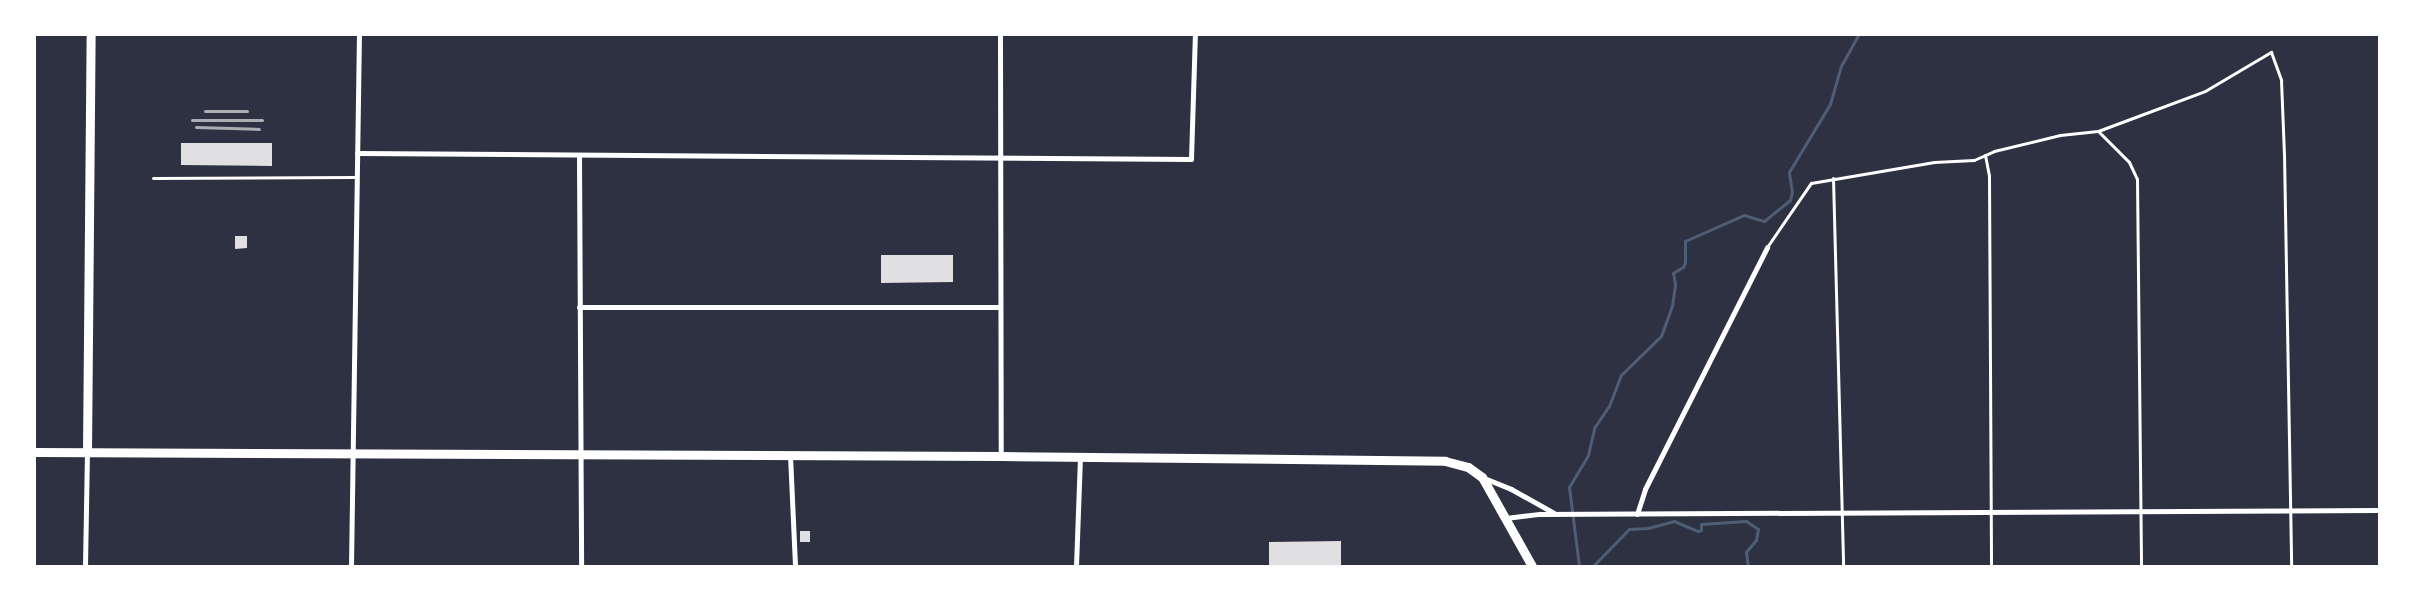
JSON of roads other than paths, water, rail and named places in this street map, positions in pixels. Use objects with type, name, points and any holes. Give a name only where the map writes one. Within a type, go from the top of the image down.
[{"type":"main road","points":[[87,453],[91,35]]},
{"type":"main road","points":[[35,452],[1400,459],[1458,463],[1479,474],[1532,566]]},
{"type":"street","points":[[351,566],[355,454],[359,35]]},
{"type":"street","points":[[1000,35],[1001,456]]},
{"type":"street","points":[[357,153],[579,157],[1191,159],[1195,35]]},
{"type":"street","points":[[579,157],[579,308],[582,455],[581,566]]},
{"type":"street","points":[[1637,514],[1645,489],[1767,248]]},
{"type":"street","points":[[579,308],[1000,307]]},
{"type":"street","points":[[85,566],[87,453]]},
{"type":"street","points":[[790,455],[795,566]]},
{"type":"street","points":[[1076,566],[1080,458]]},
{"type":"street","points":[[1479,474],[1557,514]]},
{"type":"street","points":[[1506,518],[1557,514],[1841,515],[2379,510]]},
{"type":"lane","points":[[1767,248],[1810,183],[1934,162],[1974,160],[1985,155],[2060,136],[2098,130],[2205,91],[2271,52],[2281,80],[2284,154],[2290,566]]},
{"type":"lane","points":[[2098,130],[2129,162],[2137,179],[2141,566]]},
{"type":"lane","points":[[1985,155],[1989,176],[1991,566]]},
{"type":"lane","points":[[153,178],[357,177]]},
{"type":"lane","points":[[1833,178],[1843,566]]},
{"type":"waterway","points":[[1579,566],[1569,487],[1588,455],[1594,428],[1609,406],[1621,375],[1661,336],[1672,306],[1675,284],[1673,273],[1683,267],[1685,262],[1685,241],[1744,215],[1764,221],[1790,200],[1792,192],[1789,172],[1830,104],[1841,66],[1858,35]]},
{"type":"waterway","points":[[1593,566],[1629,529],[1648,528],[1674,521],[1698,531],[1701,530],[1701,524],[1746,521],[1758,529],[1756,540],[1746,552],[1748,566]]},
{"type":"waterway","points":[[1757,566],[1765,566]]},
{"type":"railway","points":[[205,111],[247,111]]},
{"type":"railway","points":[[192,120],[262,120]]},
{"type":"railway","points":[[196,127],[259,129]]}]
